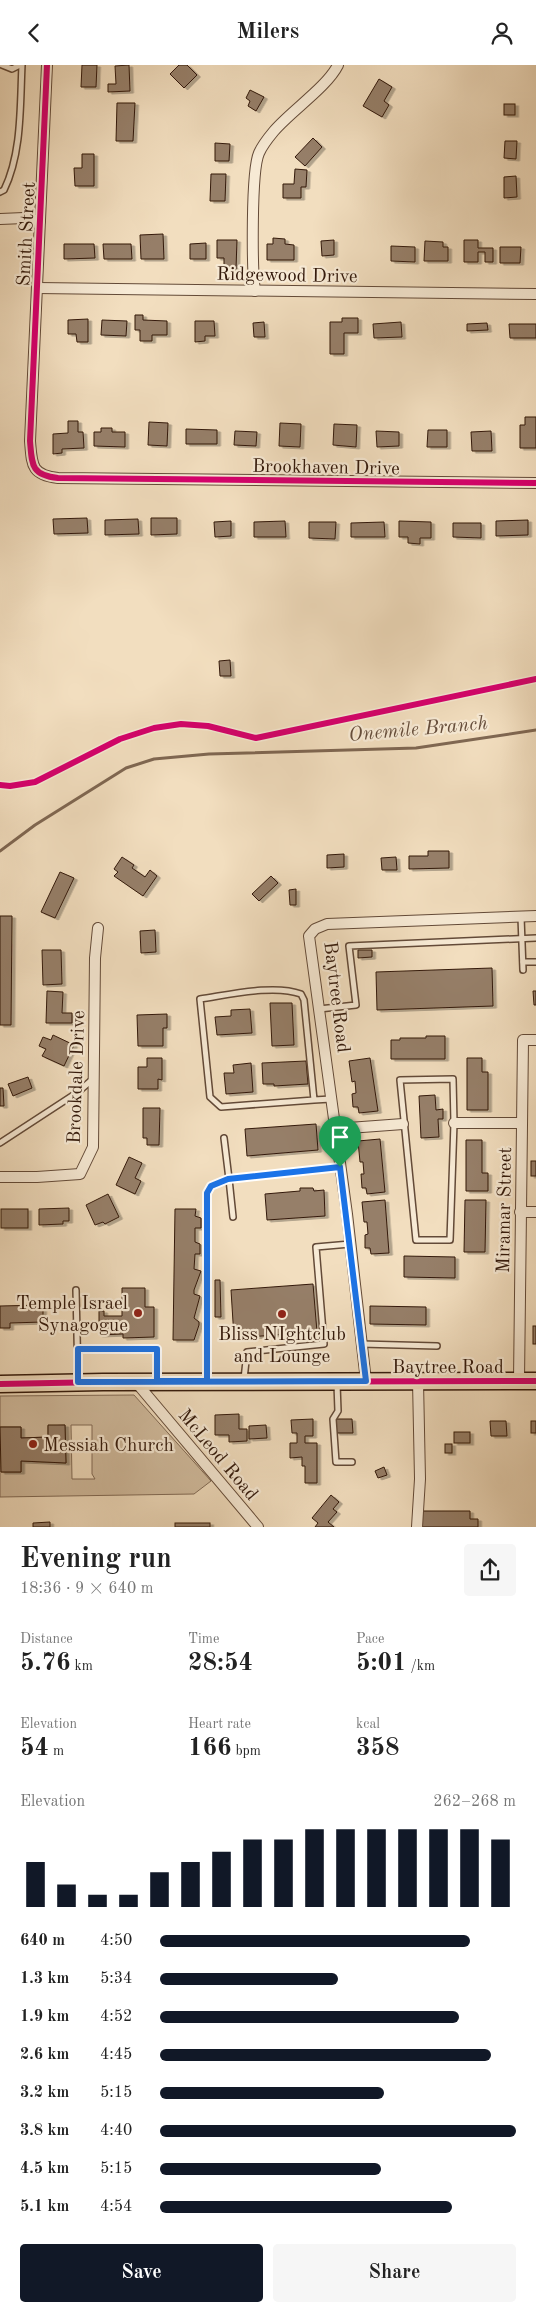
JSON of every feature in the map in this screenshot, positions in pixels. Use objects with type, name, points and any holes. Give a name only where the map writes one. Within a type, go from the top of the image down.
[{"type":"main road","name":"Baytree Road","points":[[0,1384],[135,1381],[536,1381]]},
{"type":"street","name":"Smith Street","points":[[47,65],[30,441],[32,465],[40,474],[50,477],[116,479]]},
{"type":"street","points":[[255,291],[253,277],[254,205],[259,153],[274,131],[321,85],[338,65]]},
{"type":"street","points":[[0,219],[24,218],[40,221]]},
{"type":"street","name":"Ridgewood Drive","points":[[37,287],[536,294]]},
{"type":"street","name":"Brookhaven Drive","points":[[116,479],[536,483]]},
{"type":"street","name":"Baytree Road","points":[[366,1381],[350,1243],[309,936],[315,929],[327,923],[536,916]]},
{"type":"street","name":"Brookdale Drive","points":[[0,1177],[80,1174],[93,1147],[95,968],[98,928]]},
{"type":"street","name":"Miramar Street","points":[[519,1381],[523,1040],[536,1040]]},
{"type":"street","points":[[454,1123],[521,1123]]},
{"type":"street","points":[[335,1129],[403,1124]]},
{"type":"street","points":[[520,1212],[536,1212]]},
{"type":"street","name":"McLeod Road","points":[[135,1381],[258,1527]]},
{"type":"street","points":[[417,1527],[420,1479],[418,1381]]},
{"type":"lane","points":[[0,192],[4,190],[12,174],[20,120],[21,65],[12,69],[2,65]]},
{"type":"lane","points":[[521,917],[523,970]]},
{"type":"lane","points":[[319,1009],[356,1005],[350,946],[536,938]]},
{"type":"lane","points":[[523,962],[536,962]]},
{"type":"lane","points":[[314,1100],[304,1001],[301,994],[262,991],[200,999],[210,1097],[213,1102],[221,1107],[331,1099]]},
{"type":"lane","points":[[0,1143],[78,1092],[94,1078]]},
{"type":"lane","points":[[453,1079],[454,1123],[450,1240],[416,1240],[400,1080],[453,1079]]},
{"type":"lane","points":[[224,1138],[233,1217]]},
{"type":"lane","points":[[207,1381],[207,1193],[211,1186],[228,1179],[340,1167]]},
{"type":"lane","points":[[244,1381],[247,1352],[324,1345],[316,1247],[350,1243]]},
{"type":"lane","points":[[76,1291],[78,1382]]},
{"type":"lane","points":[[362,1344],[437,1345]]},
{"type":"lane","points":[[78,1349],[157,1349],[157,1381]]},
{"type":"lane","points":[[337,1381],[338,1411],[333,1419],[336,1462],[352,1462]]},
{"type":"shaded area","points":[[134,1395],[211,1481],[194,1494],[0,1497],[0,1427],[0,1396]],"holes":[[[65,1425],[66,1463],[21,1461],[21,1472],[1,1472],[0,1427],[21,1427],[21,1438],[48,1437],[48,1426]],[[71,1425],[92,1425],[92,1474],[95,1479],[72,1479]]]},
{"type":"building","points":[[82,65],[97,65],[96,87],[81,87]]},
{"type":"building","points":[[129,65],[130,91],[108,92],[108,84],[116,84],[115,66]]},
{"type":"building","points":[[179,65],[187,65],[197,75],[184,88],[170,74]]},
{"type":"building","points":[[379,79],[392,87],[384,101],[389,105],[382,117],[363,106]]},
{"type":"building","points":[[250,90],[264,97],[256,111],[248,106],[250,101],[246,98]]},
{"type":"building","points":[[117,103],[135,103],[133,141],[116,141]]},
{"type":"building","points":[[504,104],[515,104],[515,115],[504,115]]},
{"type":"building","points":[[313,138],[322,147],[305,166],[295,157]]},
{"type":"building","points":[[505,141],[517,141],[516,159],[504,158]]},
{"type":"building","points":[[215,143],[230,144],[229,161],[215,161]]},
{"type":"building","points":[[82,154],[94,154],[94,186],[75,186],[74,168],[82,168]]},
{"type":"building","points":[[295,169],[307,170],[306,187],[301,187],[301,198],[283,198],[283,184],[294,184]]},
{"type":"building","points":[[211,174],[226,174],[225,201],[210,201]]},
{"type":"building","points":[[516,176],[517,197],[504,198],[504,177]]},
{"type":"building","points":[[163,234],[164,259],[141,259],[140,235]]},
{"type":"building","points":[[273,238],[285,239],[285,244],[294,245],[294,260],[267,260],[267,244],[273,244]]},
{"type":"building","points":[[217,240],[237,240],[236,269],[224,269],[224,258],[217,258]]},
{"type":"building","points":[[334,240],[334,255],[322,256],[321,241]]},
{"type":"building","points":[[464,240],[478,240],[478,248],[493,248],[493,262],[485,262],[485,252],[478,252],[478,262],[464,262]]},
{"type":"building","points":[[425,241],[443,242],[443,247],[448,247],[448,261],[424,261]]},
{"type":"building","points":[[206,243],[206,259],[190,259],[190,244]]},
{"type":"building","points":[[64,244],[94,244],[95,258],[64,259]]},
{"type":"building","points":[[103,244],[131,244],[132,259],[104,259]]},
{"type":"building","points":[[391,246],[415,247],[415,262],[391,261]]},
{"type":"building","points":[[500,247],[521,247],[520,263],[500,263]]},
{"type":"building","points":[[135,315],[143,315],[143,320],[167,321],[167,335],[152,335],[152,341],[140,341],[140,330],[135,330]]},
{"type":"building","points":[[342,318],[358,318],[358,333],[344,333],[344,354],[330,354],[330,322],[342,322]]},
{"type":"building","points":[[88,319],[88,342],[77,342],[76,334],[68,334],[68,320]]},
{"type":"building","points":[[102,320],[127,321],[126,336],[101,335]]},
{"type":"building","points":[[195,321],[214,321],[215,336],[205,336],[205,341],[195,342]]},
{"type":"building","points":[[264,322],[265,337],[254,337],[253,323]]},
{"type":"building","points":[[401,322],[402,337],[374,338],[373,324]]},
{"type":"building","points":[[487,323],[488,330],[467,331],[467,324]]},
{"type":"building","points":[[509,324],[536,324],[536,338],[510,338]]},
{"type":"building","points":[[525,417],[536,417],[536,448],[520,448],[520,425],[525,425]]},
{"type":"building","points":[[68,421],[78,421],[78,432],[83,432],[84,448],[62,449],[62,453],[53,454],[53,434],[68,433]]},
{"type":"building","points":[[149,422],[168,423],[167,446],[148,445]]},
{"type":"building","points":[[280,423],[301,424],[300,447],[279,446]]},
{"type":"building","points":[[334,424],[357,425],[356,447],[333,445]]},
{"type":"building","points":[[101,428],[112,428],[112,432],[125,432],[125,447],[94,446],[94,432],[101,432]]},
{"type":"building","points":[[186,429],[217,430],[217,444],[186,444]]},
{"type":"building","points":[[428,430],[447,430],[447,447],[427,447]]},
{"type":"building","points":[[235,431],[257,432],[256,446],[234,445]]},
{"type":"building","points":[[376,431],[399,432],[399,446],[377,447]]},
{"type":"building","points":[[491,431],[492,451],[472,451],[471,432]]},
{"type":"building","points":[[87,518],[88,533],[54,534],[53,519]]},
{"type":"building","points":[[151,518],[177,518],[177,534],[151,535]]},
{"type":"building","points":[[138,519],[139,534],[105,535],[105,520]]},
{"type":"building","points":[[528,520],[528,535],[496,536],[496,521]]},
{"type":"building","points":[[231,521],[231,536],[215,537],[214,522]]},
{"type":"building","points":[[285,521],[286,537],[254,537],[254,522]]},
{"type":"building","points":[[399,521],[431,522],[431,538],[420,538],[420,544],[408,543],[408,537],[399,537]]},
{"type":"building","points":[[309,522],[336,522],[335,539],[309,538]]},
{"type":"building","points":[[384,522],[385,537],[351,537],[351,523]]},
{"type":"building","points":[[453,523],[481,523],[481,538],[453,537]]},
{"type":"building","points":[[230,660],[231,676],[220,676],[219,661]]},
{"type":"building","points":[[428,851],[449,851],[449,868],[409,869],[409,856],[428,856]]},
{"type":"building","points":[[344,854],[344,867],[327,868],[327,855]]},
{"type":"building","points":[[122,857],[134,865],[132,868],[145,877],[150,870],[157,876],[143,896],[114,876],[118,872],[114,869]]},
{"type":"building","points":[[396,857],[397,870],[382,870],[381,858]]},
{"type":"building","points":[[60,872],[74,878],[55,918],[41,912]]},
{"type":"building","points":[[271,876],[278,883],[259,901],[252,894]]},
{"type":"building","points":[[296,889],[296,905],[290,905],[289,890]]},
{"type":"building","points":[[0,916],[12,916],[11,1025],[0,1025]]},
{"type":"building","points":[[155,930],[156,952],[141,953],[140,931]]},
{"type":"building","points":[[42,950],[61,950],[62,984],[43,985]]},
{"type":"building","points":[[358,950],[372,950],[372,957],[358,958]]},
{"type":"building","points":[[492,968],[493,1006],[377,1010],[376,972]]},
{"type":"building","points":[[47,991],[63,992],[62,1013],[72,1013],[72,1023],[46,1023]]},
{"type":"building","points":[[533,991],[536,991],[536,1005],[534,1005]]},
{"type":"building","points":[[270,1003],[292,1003],[294,1045],[272,1046]]},
{"type":"building","points":[[250,1009],[252,1033],[217,1035],[215,1017],[231,1016],[231,1010]]},
{"type":"building","points":[[167,1014],[167,1028],[163,1028],[163,1046],[138,1046],[137,1015]]},
{"type":"building","points":[[53,1035],[74,1045],[64,1066],[42,1056],[46,1049],[39,1046],[43,1037],[51,1040]]},
{"type":"building","points":[[426,1036],[445,1036],[445,1059],[391,1059],[391,1040],[426,1038]]},
{"type":"building","points":[[147,1058],[162,1058],[162,1080],[158,1079],[158,1089],[138,1089],[138,1067],[147,1067]]},
{"type":"building","points":[[370,1058],[378,1111],[359,1113],[358,1107],[353,1107],[352,1094],[356,1093],[355,1081],[352,1082],[349,1061]]},
{"type":"building","points":[[467,1058],[482,1058],[482,1072],[488,1072],[488,1110],[467,1110]]},
{"type":"building","points":[[306,1061],[308,1084],[274,1086],[274,1084],[263,1084],[262,1063]]},
{"type":"building","points":[[251,1063],[253,1092],[226,1094],[224,1073],[234,1073],[233,1065]]},
{"type":"building","points":[[28,1077],[32,1088],[13,1096],[8,1084]]},
{"type":"building","points":[[0,1088],[3,1088],[4,1106],[0,1106]]},
{"type":"building","points":[[435,1095],[436,1110],[443,1109],[443,1119],[438,1119],[439,1137],[421,1138],[419,1096]]},
{"type":"building","points":[[143,1108],[160,1108],[159,1145],[147,1145],[147,1138],[143,1138]]},
{"type":"building","points":[[316,1124],[318,1150],[247,1156],[245,1129]]},
{"type":"building","points":[[380,1139],[385,1192],[367,1194],[366,1188],[362,1188],[361,1174],[364,1174],[363,1162],[360,1162],[358,1141]]},
{"type":"building","points":[[466,1140],[482,1140],[482,1173],[488,1173],[488,1191],[466,1191]]},
{"type":"building","points":[[129,1157],[142,1163],[135,1178],[141,1181],[135,1194],[116,1185]]},
{"type":"building","points":[[531,1161],[536,1161],[536,1176],[531,1176]]},
{"type":"building","points":[[300,1188],[313,1188],[314,1191],[324,1190],[325,1216],[267,1220],[265,1194],[300,1191]]},
{"type":"building","points":[[108,1194],[119,1217],[105,1224],[103,1222],[95,1225],[86,1205]]},
{"type":"building","points":[[385,1200],[389,1253],[371,1254],[370,1248],[365,1248],[365,1235],[368,1234],[367,1222],[364,1222],[362,1202]]},
{"type":"building","points":[[465,1200],[486,1200],[485,1252],[464,1252]]},
{"type":"building","points":[[69,1208],[69,1221],[63,1221],[63,1224],[39,1225],[39,1209]]},
{"type":"building","points":[[1,1209],[28,1209],[28,1228],[1,1228]]},
{"type":"building","points":[[175,1209],[196,1209],[195,1216],[201,1218],[201,1228],[195,1228],[195,1242],[200,1244],[200,1254],[195,1254],[194,1269],[201,1271],[194,1290],[194,1294],[200,1296],[194,1318],[199,1322],[199,1325],[194,1340],[173,1340]]},
{"type":"building","points":[[404,1256],[455,1257],[455,1278],[404,1277]]},
{"type":"building","points":[[215,1280],[220,1280],[221,1317],[215,1317]]},
{"type":"building","points":[[313,1284],[317,1332],[234,1338],[231,1290]]},
{"type":"building","name":"Temple Israel Synagogue","points":[[122,1288],[145,1288],[145,1307],[154,1307],[154,1337],[123,1338],[123,1334],[99,1335],[99,1311],[104,1311],[104,1316],[122,1316]]},
{"type":"building","points":[[43,1305],[43,1322],[10,1323],[10,1328],[0,1328],[0,1306]]},
{"type":"building","points":[[370,1306],[426,1307],[426,1325],[370,1324]]},
{"type":"building","points":[[533,1326],[536,1326],[536,1344],[533,1344]]},
{"type":"building","points":[[239,1414],[239,1429],[247,1429],[247,1441],[229,1442],[229,1435],[215,1435],[215,1415]]},
{"type":"building","points":[[313,1419],[313,1436],[305,1436],[305,1443],[317,1443],[317,1483],[305,1483],[305,1466],[302,1466],[302,1457],[290,1458],[290,1443],[297,1443],[297,1433],[292,1433],[291,1420]]},
{"type":"building","points":[[336,1419],[352,1419],[353,1433],[336,1433]]},
{"type":"building","points":[[490,1421],[506,1421],[507,1436],[491,1436]]},
{"type":"building","points":[[531,1421],[536,1421],[536,1433],[531,1433]]},
{"type":"building","name":"Messiah Church","points":[[48,1425],[65,1425],[66,1463],[21,1461],[21,1472],[1,1472],[0,1427],[21,1427],[21,1438],[48,1437]]},
{"type":"building","points":[[266,1425],[267,1438],[249,1439],[249,1426]]},
{"type":"building","points":[[454,1432],[470,1432],[470,1443],[454,1443]]},
{"type":"building","points":[[445,1444],[452,1444],[452,1453],[445,1453]]},
{"type":"building","points":[[384,1467],[387,1475],[378,1478],[375,1471]]},
{"type":"building","points":[[331,1495],[339,1502],[333,1509],[337,1512],[328,1522],[334,1527],[315,1527],[318,1523],[312,1518]]},
{"type":"building","points":[[420,1511],[470,1511],[470,1519],[478,1519],[478,1527],[420,1527]]},
{"type":"building","points":[[50,1522],[50,1527],[33,1527],[33,1523]]},
{"type":"building","points":[[175,1523],[210,1523],[210,1527],[175,1527]]},
{"type":"waterway","name":"Onemile Branch","points":[[0,851],[35,825],[126,768],[154,759],[209,754],[416,748],[536,730]]},
{"type":"cycle path","points":[[47,65],[30,441],[31,456],[38,471],[49,477],[58,478],[536,483]]},
{"type":"cycle path","points":[[0,785],[10,786],[35,782],[120,739],[154,728],[181,724],[208,726],[256,738],[536,679]]},
{"type":"cycle path","points":[[0,1384],[536,1381]]},
{"type":"place","name":"Temple Israel Synagogue","points":[[138,1313]]},
{"type":"place","name":"Bliss NIghtclub and Lounge","points":[[282,1314]]},
{"type":"place","name":"Messiah Church","points":[[33,1444]]},
{"type":"route","points":[[340,1167],[366,1381],[78,1382],[78,1349],[157,1349],[157,1381],[207,1381],[207,1193],[211,1186],[228,1179],[340,1167]]}]
